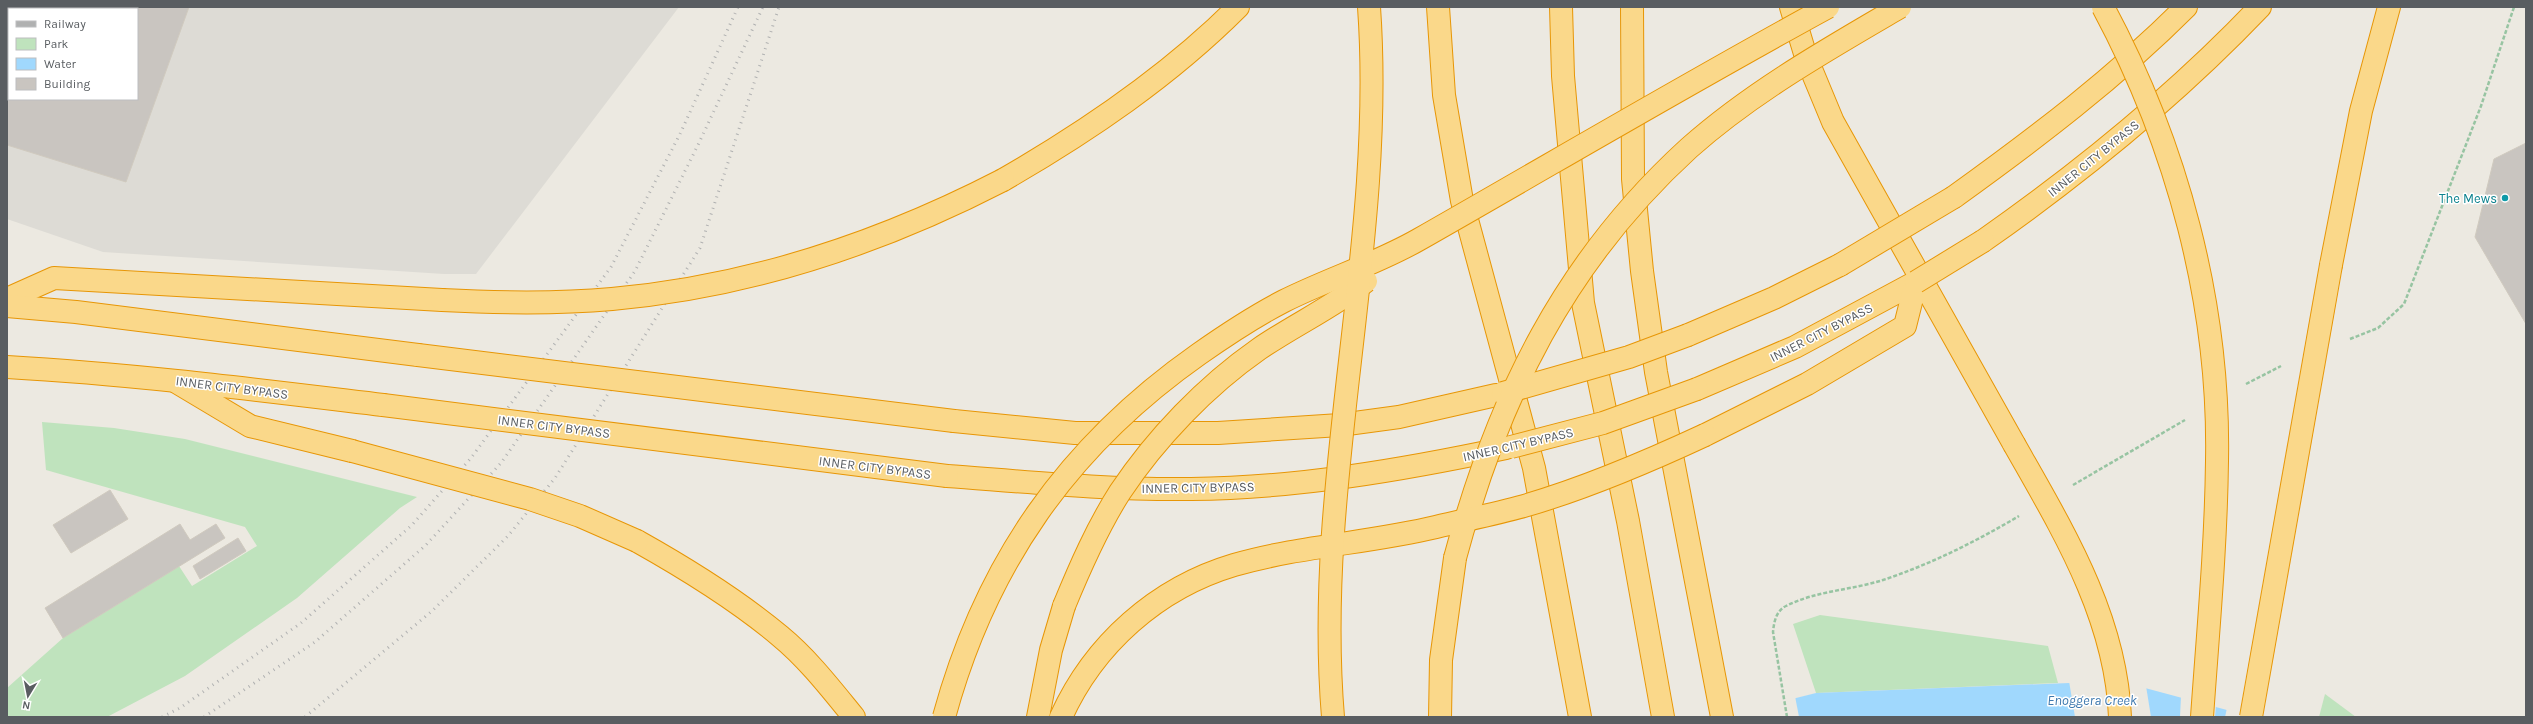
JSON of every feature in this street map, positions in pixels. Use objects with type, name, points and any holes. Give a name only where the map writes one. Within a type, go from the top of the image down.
[{"type":"highway","points":[[7,299],[54,278],[510,303],[606,300],[737,280],[789,267],[911,224],[1003,180],[1061,146],[1122,105],[1175,64],[1238,7]]},
{"type":"highway","points":[[1333,717],[1329,671],[1328,606],[1332,537],[1370,171],[1372,102],[1369,7]]},
{"type":"highway","points":[[1438,7],[1444,95],[1462,201],[1534,468],[1580,717]]},
{"type":"highway","points":[[1561,7],[1562,76],[1583,303],[1628,521],[1664,717]]},
{"type":"highway","points":[[1632,7],[1633,179],[1642,270],[1656,372],[1722,717]]},
{"type":"highway","points":[[1791,7],[1806,57],[1833,122],[2074,552],[2094,598],[2109,648],[2120,700],[2120,717]]},
{"type":"highway","points":[[944,717],[964,651],[983,606],[1004,566],[1033,518],[1061,479],[1091,445],[1163,379],[1223,338],[1283,302],[1414,243],[1828,7]]},
{"type":"highway","points":[[1440,717],[1441,660],[1447,607],[1456,558],[1470,503],[1500,418],[1548,321],[1606,238],[1643,195],[1690,148],[1780,80],[1900,7]]},
{"type":"highway","points":[[2103,7],[2138,79],[2160,132],[2193,244],[2207,313],[2218,460],[2202,717]]},
{"type":"highway","points":[[7,306],[76,312],[954,421],[1075,433],[1218,434],[1340,425],[1399,417],[1496,395],[1629,357],[1688,335],[1774,298],[1840,265],[1954,197],[2028,144],[2090,95],[2151,42],[2186,7]]},
{"type":"highway","name":"INNER CITY BYPASS","points":[[7,367],[81,371],[172,380],[947,476],[1130,488],[1192,489],[1242,487],[1322,480],[1410,469],[1511,447],[1603,423],[1697,389],[1795,347],[1865,310],[1916,282],[1983,241],[2049,194],[2117,142],[2198,70],[2260,7]]},
{"type":"highway","points":[[2251,717],[2351,159],[2373,63],[2389,7]]},
{"type":"highway","points":[[1038,717],[1050,650],[1064,606],[1080,568],[1121,492],[1168,432],[1211,388],[1258,349],[1360,286],[1414,243]]},
{"type":"highway","points":[[1061,717],[1071,695],[1092,662],[1115,637],[1140,614],[1194,579],[1234,565],[1272,556],[1428,529],[1526,506],[1640,465],[1705,435],[1807,384],[1883,341],[1905,326],[1916,282]]},
{"type":"highway","points":[[172,380],[250,426],[352,451],[530,499],[580,516],[637,541],[693,572],[780,636],[814,670],[854,717]]},
{"type":"path","points":[[1778,668],[1787,717]]},
{"type":"shaded area","points":[[7,7],[679,7],[476,274],[444,274],[103,252],[7,219]]},
{"type":"green space","points":[[42,422],[114,428],[185,439],[417,497],[400,508],[297,598],[185,676],[107,717],[7,717],[7,688],[63,638],[179,566],[192,586],[257,546],[245,527],[46,470]]},
{"type":"green space","points":[[1820,615],[2048,646],[2058,683],[1816,693],[1793,624]]},
{"type":"green space","points":[[2325,694],[2356,717],[2319,717]]},
{"type":"water","name":"Enoggera Creek","points":[[2119,681],[2253,717],[1721,717],[1816,693]]},
{"type":"pier","points":[[2119,679],[2146,686],[2151,717],[2075,717],[2069,681]]},
{"type":"pier","points":[[1795,696],[1799,717],[1719,717],[1720,715]]},
{"type":"pier","points":[[2181,696],[2216,705],[2215,717],[2180,717]]},
{"type":"pier","points":[[2227,708],[2254,715],[2255,717],[2225,717]]},
{"type":"building","points":[[7,7],[189,7],[126,182],[7,145]]},
{"type":"building","name":"The Mews","points":[[2526,143],[2526,324],[2475,237],[2494,159]]},
{"type":"building","points":[[110,490],[128,519],[71,553],[53,525]]},
{"type":"building","points":[[180,524],[190,540],[216,524],[225,538],[63,638],[45,608]]},
{"type":"building","points":[[238,538],[246,551],[200,579],[193,566]]},
{"type":"railway","points":[[162,717],[180,708],[301,623],[412,525],[471,458],[611,267],[680,134],[738,7]]},
{"type":"railway","points":[[204,717],[315,642],[426,545],[501,463],[635,271],[697,147],[763,7]]},
{"type":"railway","points":[[305,717],[432,611],[508,536],[555,478],[700,248],[779,7]]},
{"type":"place","name":"The Mews","points":[[2505,198]]}]
